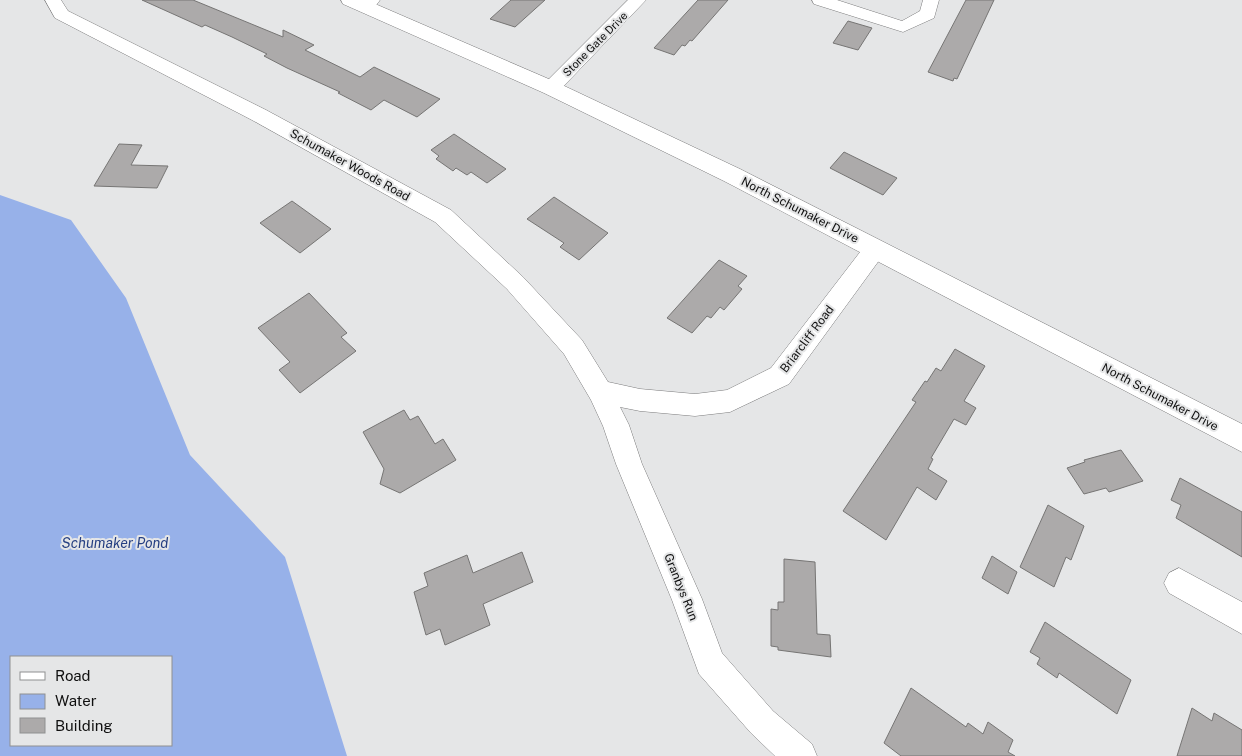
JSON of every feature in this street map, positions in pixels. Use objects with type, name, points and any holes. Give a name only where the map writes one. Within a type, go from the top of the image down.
[{"type":"street","name":"Schumaker Woods Road","points":[[53,0],[60,14],[259,115],[443,216],[515,283],[573,347],[600,392]]},
{"type":"street","name":"Stone Gate Drive","points":[[552,88],[638,0]]},
{"type":"street","points":[[820,0],[903,27],[928,14],[931,0]]},
{"type":"street","name":"North Schumaker Drive","points":[[362,2],[552,88],[723,171],[949,286],[1242,439]]},
{"type":"street","name":"Briarcliff Road","points":[[600,392],[640,400],[695,405],[730,401],[780,376],[875,249]]},
{"type":"street","name":"Granbys Run","points":[[600,392],[616,425],[629,464],[687,599],[710,663],[762,722],[800,756]]},
{"type":"street","points":[[1179,583],[1242,619]]},
{"type":"water","name":"Schumaker Pond","points":[[0,195],[71,220],[126,298],[190,455],[285,557],[347,756],[0,756]]},
{"type":"building","points":[[142,0],[193,0],[283,37],[283,30],[314,45],[305,50],[360,77],[374,67],[440,99],[417,117],[384,100],[371,110],[338,93],[340,92],[264,56],[267,54],[232,37],[205,25],[202,27]]},
{"type":"building","points":[[511,0],[545,0],[515,27],[490,19]]},
{"type":"building","points":[[698,0],[728,0],[692,41],[690,40],[685,46],[682,45],[674,55],[654,48]]},
{"type":"building","points":[[966,0],[994,0],[957,79],[954,78],[953,81],[928,72]]},
{"type":"building","points":[[848,21],[872,28],[858,50],[833,43]]},
{"type":"building","points":[[454,134],[506,169],[487,183],[471,172],[467,175],[456,168],[453,171],[436,159],[439,156],[431,150]]},
{"type":"building","points":[[119,144],[142,145],[131,165],[168,166],[157,188],[94,186]]},
{"type":"building","points":[[844,152],[897,178],[883,195],[830,168]]},
{"type":"building","points":[[554,197],[608,233],[579,260],[560,247],[564,243],[527,219]]},
{"type":"building","points":[[292,201],[331,229],[300,253],[260,223]]},
{"type":"building","points":[[719,260],[747,276],[738,286],[742,289],[724,310],[720,307],[711,318],[707,316],[692,333],[667,318]]},
{"type":"building","points":[[309,293],[347,333],[341,337],[356,351],[300,393],[279,370],[290,362],[258,328]]},
{"type":"building","points":[[955,349],[985,366],[964,401],[976,408],[966,425],[954,419],[931,458],[933,459],[928,469],[947,481],[936,500],[917,487],[886,540],[843,511],[916,402],[912,400],[925,381],[927,382],[936,368],[941,371]]},
{"type":"building","points":[[404,410],[410,420],[418,416],[435,444],[443,439],[456,460],[400,493],[380,484],[384,469],[363,432]]},
{"type":"building","points":[[1121,450],[1143,481],[1109,492],[1106,488],[1084,494],[1067,468],[1085,462],[1084,460]]},
{"type":"building","points":[[1180,478],[1242,512],[1242,557],[1176,518],[1181,505],[1171,500]]},
{"type":"building","points":[[1048,505],[1084,526],[1071,560],[1066,557],[1054,587],[1020,567]]},
{"type":"building","points":[[522,552],[533,582],[483,604],[490,625],[445,645],[440,629],[426,635],[414,592],[428,586],[424,573],[467,555],[473,573]]},
{"type":"building","points":[[992,556],[1017,572],[1008,594],[982,578]]},
{"type":"building","points":[[784,559],[815,562],[817,634],[830,635],[831,657],[778,650],[778,647],[771,646],[771,609],[778,610],[778,602],[784,602]]},
{"type":"building","points":[[1045,622],[1131,680],[1117,714],[1059,673],[1057,678],[1037,664],[1040,658],[1030,652]]},
{"type":"building","points":[[911,688],[966,727],[968,723],[983,734],[988,722],[1013,740],[1008,752],[1015,756],[901,756],[884,743]]},
{"type":"building","points":[[1192,708],[1212,721],[1214,713],[1242,730],[1242,756],[1177,756]]}]
